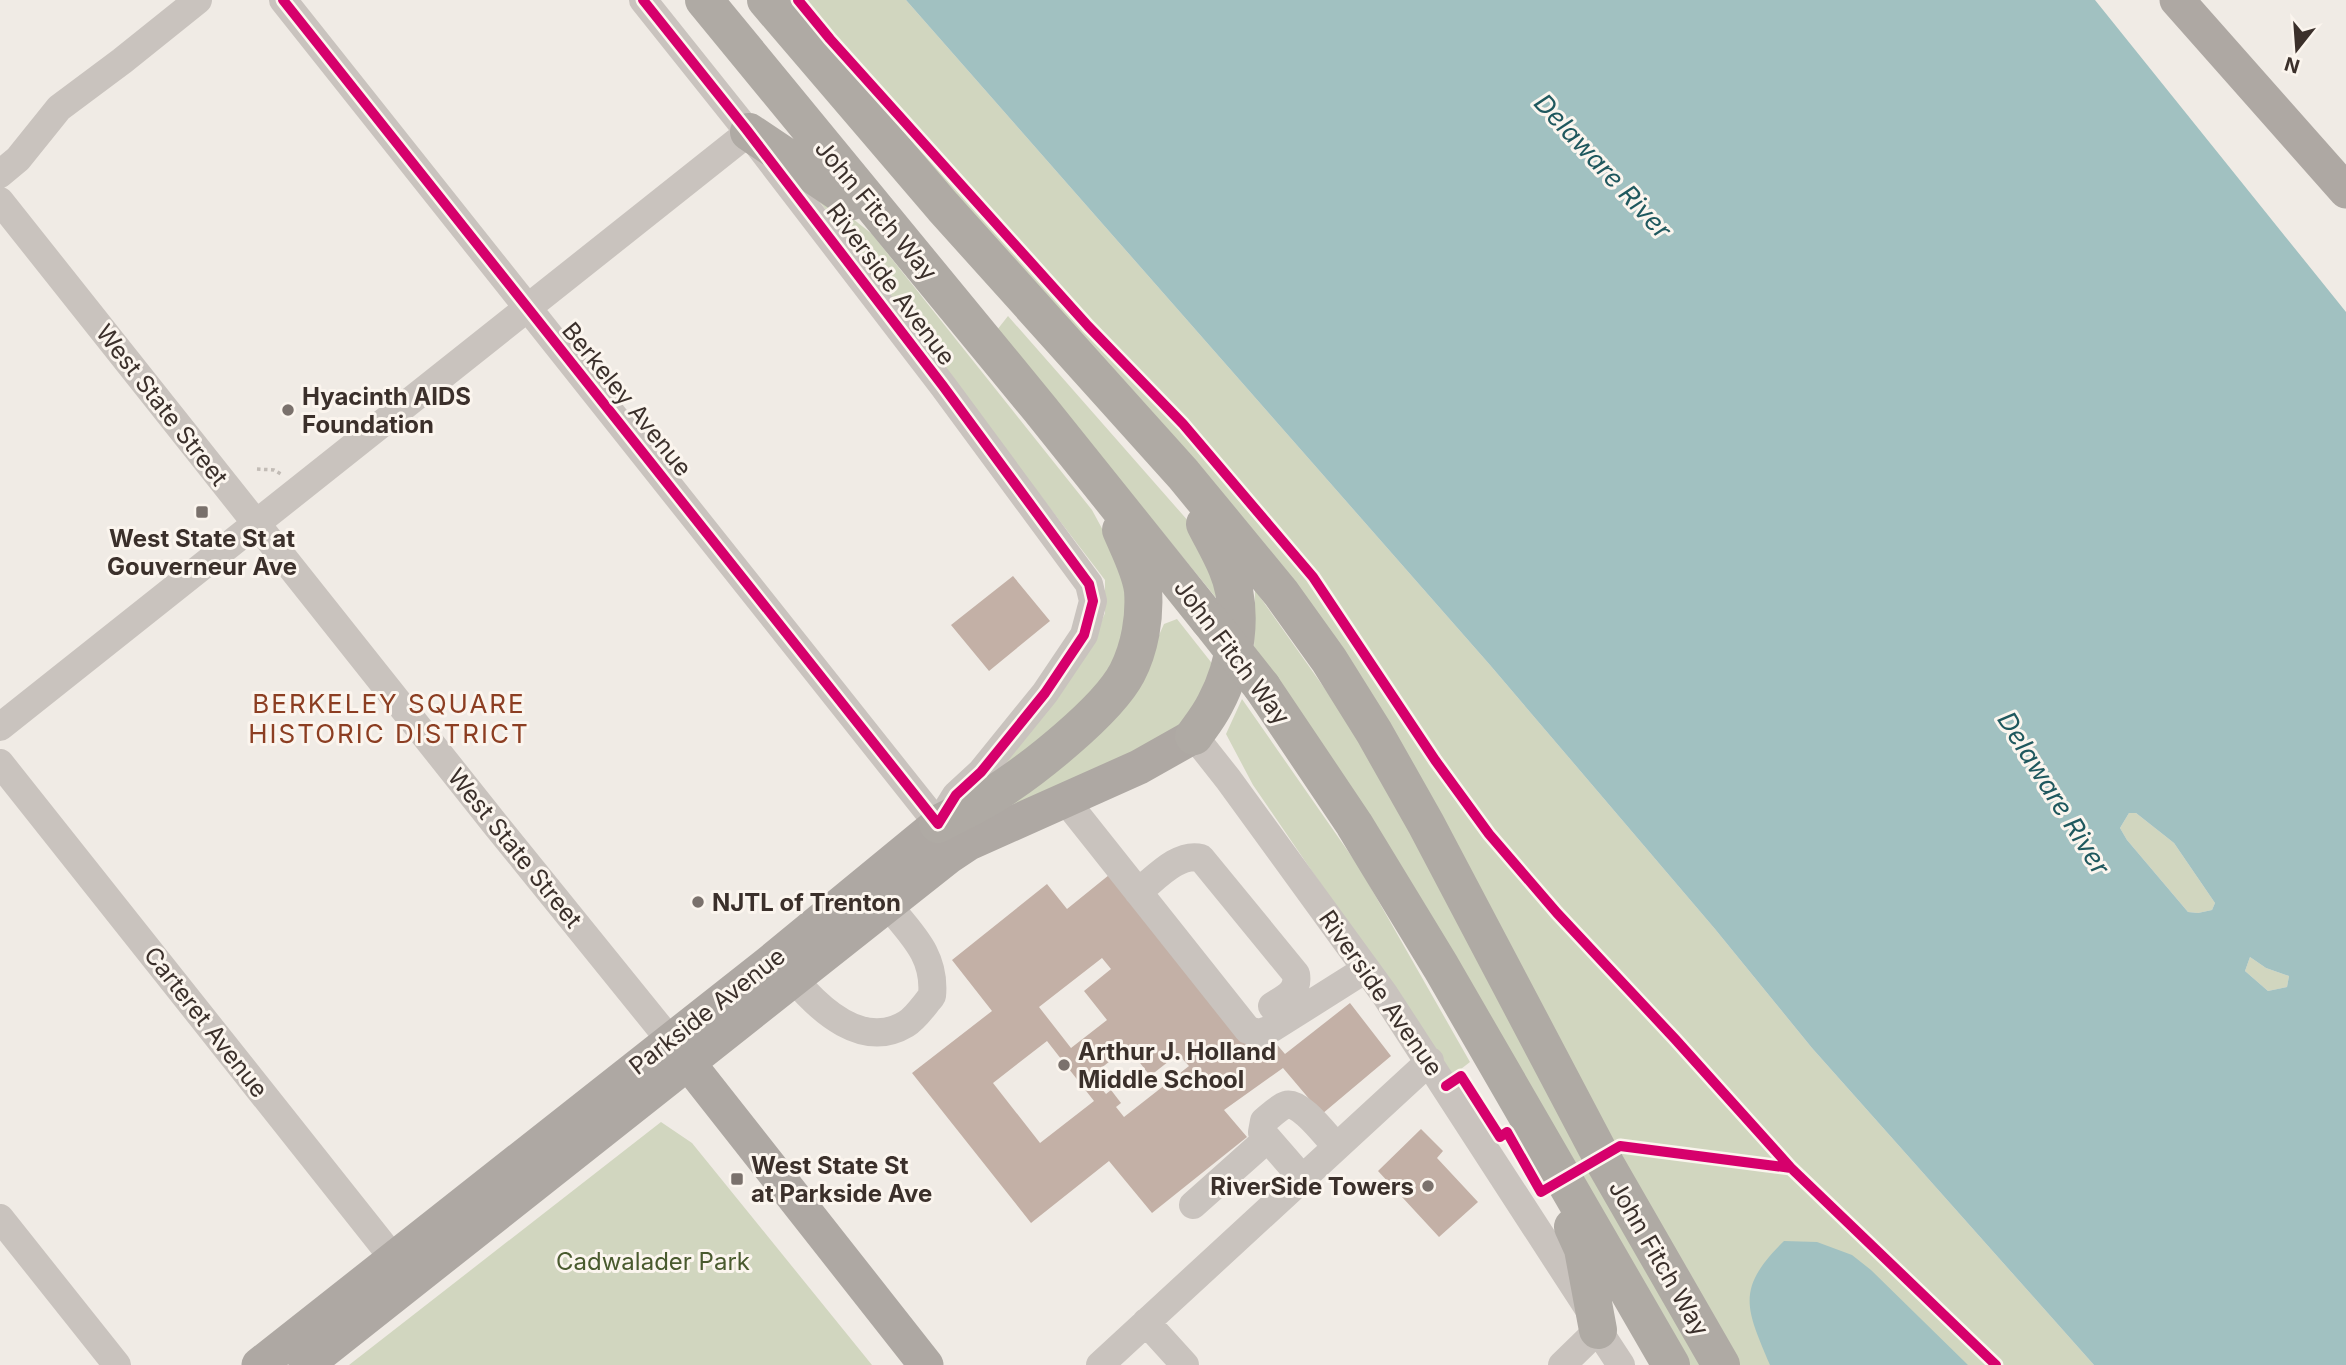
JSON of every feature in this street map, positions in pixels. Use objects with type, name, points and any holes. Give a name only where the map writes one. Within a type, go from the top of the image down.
[{"type":"highway","name":"John Fitch Way","points":[[704,0],[1262,687],[1354,824],[1671,1365]]},
{"type":"highway","name":"John Fitch Way","points":[[766,0],[943,207],[1183,474],[1281,593],[1329,660],[1426,824],[1602,1158],[1721,1365]]},
{"type":"highway","points":[[749,132],[890,226]]},
{"type":"highway","points":[[1077,355],[1203,521],[1228,568],[1235,595],[1237,627],[1227,678],[1215,705],[1194,736]]},
{"type":"highway","points":[[938,824],[995,793],[1043,758],[1113,694],[1127,672],[1141,629],[1143,588],[1137,566],[1101,486]]},
{"type":"highway","points":[[1515,1097],[1583,1249],[1598,1331]]},
{"type":"main road","points":[[2177,0],[2346,191]]},
{"type":"main road","name":"Parkside Avenue","points":[[679,1051],[794,979],[887,904],[970,843],[1139,767],[1194,736]]},
{"type":"main road","name":"Parkside Avenue","points":[[259,1365],[402,1269],[679,1051],[824,918],[938,824]]},
{"type":"main road","name":"West State Street","points":[[679,1051],[926,1365]]},
{"type":"main road","name":"Parkside Avenue","points":[[306,1365],[402,1269]]},
{"type":"street","points":[[0,174],[18,159],[44,130],[59,107],[198,0]]},
{"type":"street","name":"Berkeley Avenue","points":[[283,0],[938,824]]},
{"type":"street","name":"Riverside Avenue","points":[[643,0],[749,132],[1048,525],[1089,584],[1093,601]]},
{"type":"street","points":[[0,727],[749,132]]},
{"type":"street","name":"West State Street","points":[[0,201],[679,1051]]},
{"type":"street","name":"Parkside Avenue","points":[[938,824],[956,795],[981,772],[1045,693],[1084,635],[1093,601]]},
{"type":"street","name":"Riverside Avenue","points":[[1194,736],[1366,969],[1430,1061],[1588,1308],[1598,1331],[1621,1365]]},
{"type":"street","name":"Carteret Avenue","points":[[0,763],[402,1269]]},
{"type":"street","points":[[1066,801],[1248,1030],[1259,1033],[1283,1021],[1366,969]]},
{"type":"street","points":[[1138,892],[1180,860],[1193,856],[1201,858],[1296,974],[1294,991],[1272,1006],[1283,1021]]},
{"type":"street","points":[[794,979],[836,1020],[848,1026],[872,1032],[907,1024],[932,996],[932,966],[887,904]]},
{"type":"street","points":[[1100,1365],[1430,1061]]},
{"type":"street","points":[[1302,1178],[1266,1140],[1262,1132],[1264,1121],[1286,1104],[1293,1105],[1303,1110],[1336,1146]]},
{"type":"street","points":[[1193,1205],[1266,1140]]},
{"type":"street","points":[[0,1218],[117,1365]]},
{"type":"street","points":[[1146,1322],[1185,1365]]},
{"type":"street","points":[[1562,1365],[1598,1331]]},
{"type":"path","points":[[257,469],[274,470],[290,477]]},
{"type":"green space","points":[[766,0],[906,0],[1490,665],[1715,929],[1812,1048],[2094,1365],[1722,1365],[1329,660]]},
{"type":"green space","points":[[804,180],[872,234],[1092,510],[1125,571],[1129,621],[1117,667],[1074,722],[981,790],[1089,651],[1105,613],[1105,580],[906,320]]},
{"type":"green space","points":[[1008,316],[1204,539],[1226,610],[997,330]]},
{"type":"green space","points":[[1255,590],[1342,713],[1402,813],[1701,1365],[1688,1365],[1254,650]]},
{"type":"green space","points":[[1177,619],[1218,671],[1183,728],[1127,763],[987,814],[1130,700],[1164,624]]},
{"type":"green space","points":[[1242,699],[1359,867],[1470,1062],[1452,1076],[1253,785],[1226,734]]},
{"type":"green space","points":[[2129,813],[2136,813],[2174,843],[2215,903],[2212,910],[2188,912],[2127,840],[2120,828]]},
{"type":"green space","points":[[2250,957],[2266,968],[2289,976],[2287,987],[2268,991],[2245,971]]},
{"type":"green space","name":"Cadwalader Park","points":[[661,1122],[692,1143],[872,1365],[349,1365]]},
{"type":"water","name":"Delaware River","points":[[906,0],[2095,0],[2346,312],[2346,1365],[2094,1365],[1812,1048],[1715,929],[1490,665]],"holes":[[[2129,813],[2136,813],[2174,843],[2215,903],[2212,910],[2188,912],[2127,840],[2120,828]],[[2250,957],[2266,968],[2289,976],[2287,987],[2268,991],[2245,971]]]},
{"type":"water","points":[[1784,1241],[1817,1242],[1852,1255],[1871,1270],[1968,1365],[1770,1365],[1755,1328],[1750,1300],[1758,1273]]},
{"type":"building","points":[[1013,576],[1050,621],[989,671],[951,625]]},
{"type":"building","points":[[1109,875],[1253,1048],[1269,1035],[1285,1054],[1350,1003],[1391,1056],[1322,1114],[1283,1068],[1224,1110],[1247,1137],[1152,1213],[1109,1161],[1031,1223],[912,1073],[992,1011],[952,960],[1047,884],[1067,909]],"holes":[[[1102,958],[1111,969],[1084,991],[1107,1020],[1071,1048],[1039,1007]],[[1047,1041],[1094,1101],[1040,1143],[993,1083]],[[1128,1047],[1150,1076],[1178,1054],[1189,1066],[1124,1117],[1116,1107],[1121,1103],[1111,1090],[1106,1094],[1091,1076]]]},
{"type":"building","name":"RiverSide Towers","points":[[1421,1129],[1443,1151],[1437,1158],[1478,1202],[1439,1237],[1378,1171]]},
{"type":"cycle path","points":[[283,0],[938,824],[956,795],[981,772],[1045,693],[1084,635],[1093,601],[1089,584],[943,386],[746,129],[643,0]]},
{"type":"cycle path","points":[[798,0],[1088,326],[1183,424],[1313,577],[1435,760],[1489,834],[1557,913],[1791,1168],[1996,1365]]},
{"type":"cycle path","points":[[1446,1086],[1461,1076],[1500,1137],[1507,1132],[1541,1192],[1620,1146],[1791,1168]]},
{"type":"place","name":"Hyacinth AIDS Foundation","points":[[288,410]]},
{"type":"place","name":"West State St at Gouverneur Ave","points":[[202,512]]},
{"type":"place","name":"NJTL of Trenton","points":[[698,902]]},
{"type":"place","name":"Arthur J. Holland Middle School","points":[[1064,1065]]},
{"type":"place","name":"West State St at Parkside Ave","points":[[737,1179]]},
{"type":"place","name":"RiverSide Towers","points":[[1428,1186]]},
{"type":"district","name":"BERKELEY SQUARE HISTORIC DISTRICT","points":[[389,718]]}]
